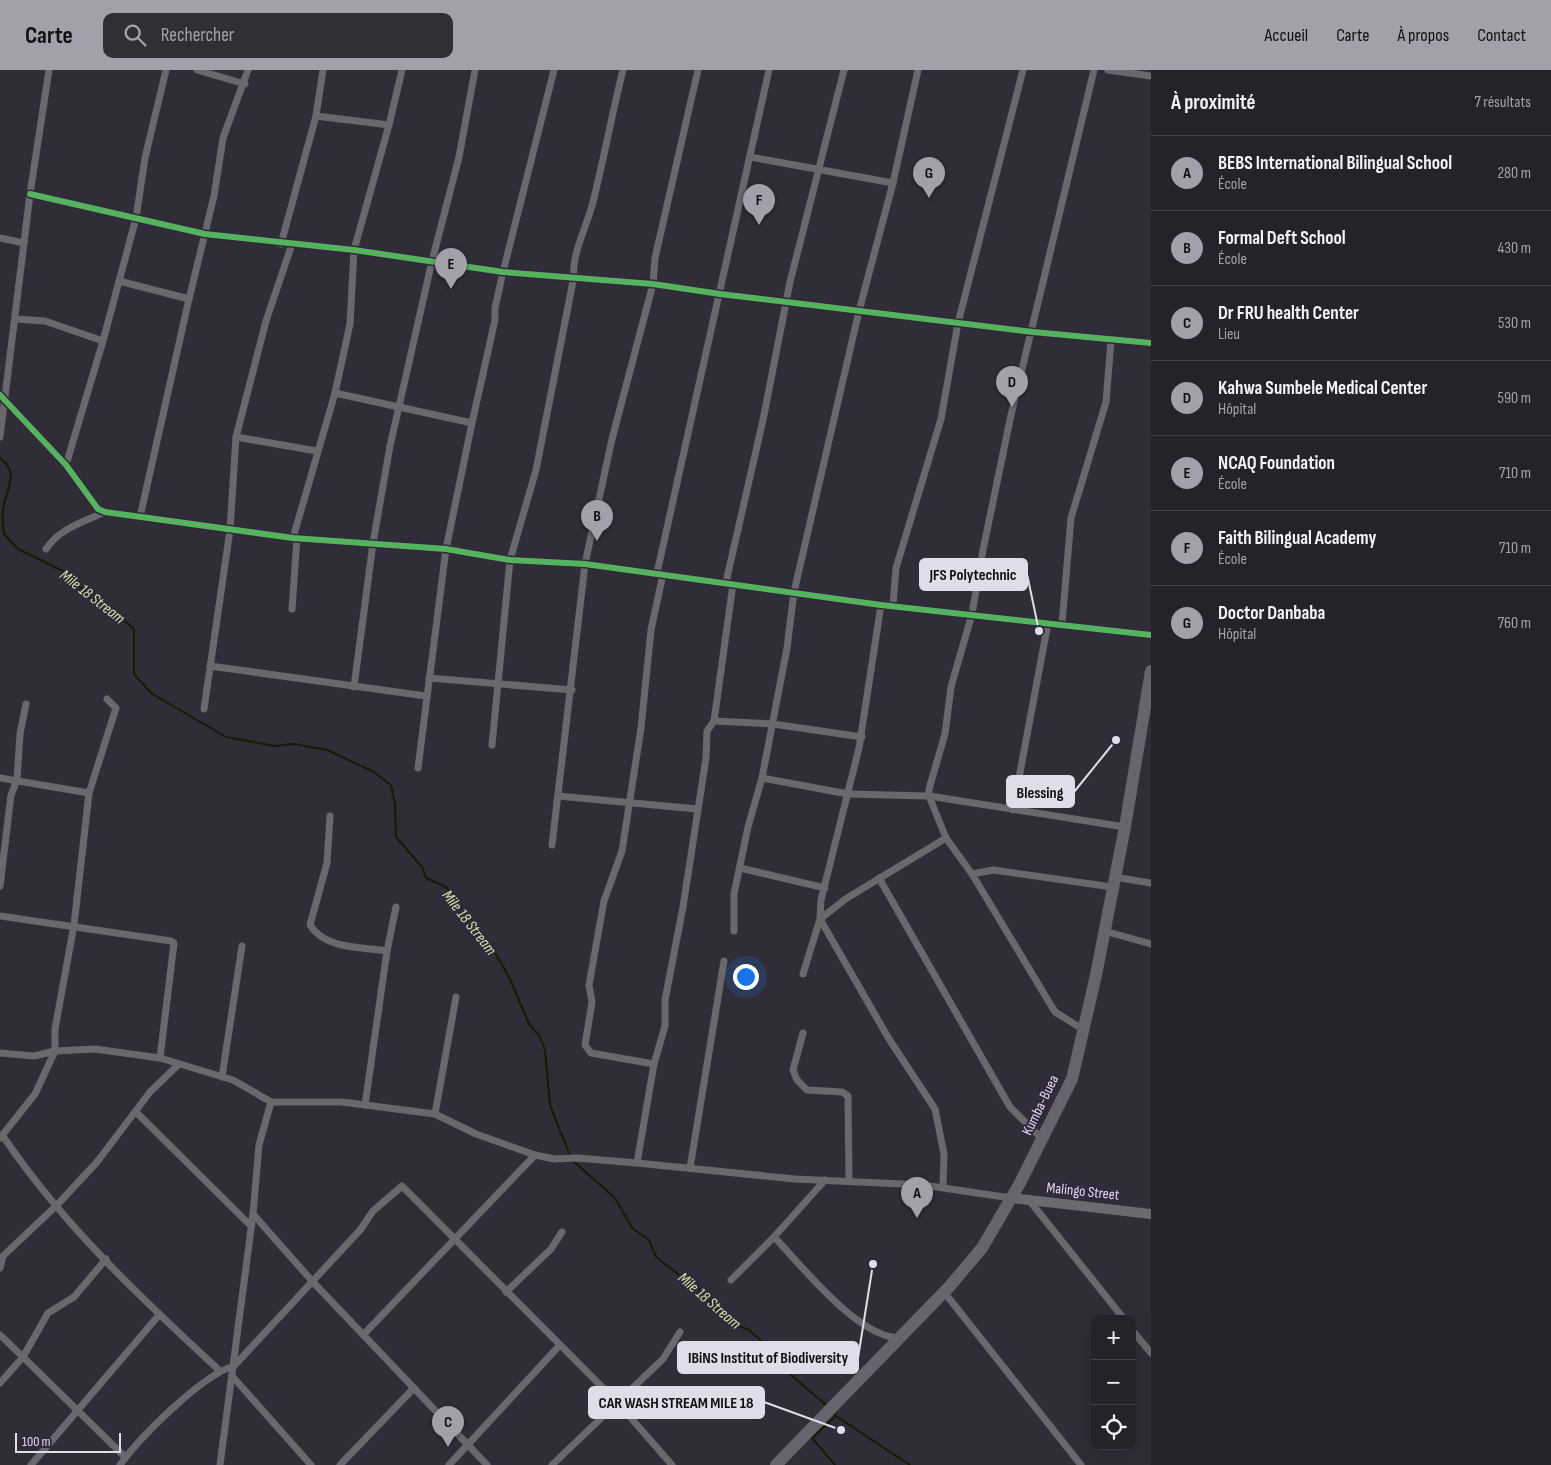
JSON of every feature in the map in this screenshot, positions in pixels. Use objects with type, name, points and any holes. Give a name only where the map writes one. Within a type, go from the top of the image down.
[{"type":"highway","name":"Kumba-Buea","points":[[776,1465],[944,1292],[982,1248],[1011,1198],[1072,1080],[1125,827],[1151,671]]},
{"type":"street","points":[[0,437],[2,397],[16,319],[30,194],[50,70]]},
{"type":"street","points":[[66,465],[103,341],[136,218],[145,158],[166,70]]},
{"type":"street","points":[[197,70],[245,84]]},
{"type":"street","points":[[140,517],[188,299],[214,196],[223,138],[245,84],[248,70]]},
{"type":"street","points":[[281,244],[316,116],[323,70]]},
{"type":"street","points":[[292,609],[295,538],[317,451],[335,393],[350,324],[354,250],[389,125],[402,70]]},
{"type":"street","points":[[354,687],[373,544],[398,408],[432,261],[459,156],[475,70]]},
{"type":"street","points":[[418,768],[446,549],[496,320],[495,308],[503,272],[554,70]]},
{"type":"street","points":[[492,745],[510,560],[536,470],[574,276],[574,265],[593,202],[608,126],[623,70]]},
{"type":"street","points":[[552,846],[572,690],[585,564],[612,439],[653,284],[655,258],[698,70]]},
{"type":"street","points":[[654,1064],[591,1053],[585,1045],[592,1002],[589,985],[604,902],[622,851],[641,728],[651,630],[660,574],[769,70]]},
{"type":"street","points":[[636,1163],[654,1064],[666,1021],[665,1000],[683,907],[706,758],[706,737],[714,722],[729,583],[790,282],[844,70]]},
{"type":"street","points":[[734,931],[734,894],[773,724],[787,648],[794,592],[858,311],[893,183],[918,70]]},
{"type":"street","points":[[892,604],[896,568],[941,419],[958,323],[1023,70]]},
{"type":"street","points":[[1084,1030],[1055,1012],[972,874],[946,838],[929,796],[929,784],[945,734],[951,687],[972,614],[1011,415],[1033,332],[1094,70]]},
{"type":"street","points":[[1108,70],[1151,76]]},
{"type":"street","points":[[316,116],[389,125]]},
{"type":"street","points":[[750,157],[893,183]]},
{"type":"street","points":[[30,194],[205,234],[281,244],[354,250],[503,272],[574,276],[653,284],[720,294],[1033,332],[1111,341],[1151,343]]},
{"type":"street","points":[[0,238],[24,243]]},
{"type":"street","points":[[204,709],[230,530],[236,437],[266,321],[292,244]]},
{"type":"street","points":[[119,281],[188,299]]},
{"type":"street","points":[[16,319],[45,321],[103,341]]},
{"type":"street","points":[[1062,624],[1071,518],[1106,402],[1111,341]]},
{"type":"street","points":[[335,393],[472,423]]},
{"type":"street","points":[[2,397],[66,465],[98,509],[105,512],[295,538],[446,549],[510,560],[585,564],[881,605],[892,604],[1151,635]]},
{"type":"street","points":[[236,437],[317,451]]},
{"type":"street","points":[[46,549],[53,538],[63,530],[105,512]]},
{"type":"street","points":[[802,974],[820,919],[821,900],[862,738],[881,605]]},
{"type":"street","points":[[1013,810],[1048,623]]},
{"type":"street","points":[[210,666],[426,696]]},
{"type":"street","points":[[429,678],[572,690]]},
{"type":"street","points":[[106,699],[116,708],[89,793],[74,925],[55,1029],[55,1051],[35,1094],[1,1136],[33,1180],[106,1259],[160,1315],[220,1370]]},
{"type":"street","points":[[0,886],[10,795],[17,780],[20,734],[26,704]]},
{"type":"street","points":[[714,722],[773,724],[862,738]]},
{"type":"street","points":[[0,778],[89,793]]},
{"type":"street","points":[[762,778],[848,794],[929,796],[1125,827]]},
{"type":"street","points":[[558,796],[697,809]]},
{"type":"street","points":[[330,816],[327,863],[310,925],[314,932],[331,943],[387,951]]},
{"type":"street","points":[[820,919],[847,898],[946,838]]},
{"type":"street","points":[[740,868],[825,888]]},
{"type":"street","points":[[972,874],[993,870],[1113,882],[1151,883]]},
{"type":"street","points":[[879,878],[1010,1106],[1042,1139]]},
{"type":"street","points":[[364,1105],[387,951],[396,907]]},
{"type":"street","points":[[0,916],[171,940],[174,943],[160,1058]]},
{"type":"street","points":[[820,919],[889,1039],[935,1109],[944,1154],[942,1187]]},
{"type":"street","points":[[1104,931],[1151,944]]},
{"type":"street","points":[[222,1076],[242,946]]},
{"type":"street","points":[[690,1168],[724,961]]},
{"type":"street","points":[[435,1114],[456,997]]},
{"type":"street","points":[[803,1033],[793,1070],[798,1080],[807,1090],[842,1092],[848,1096],[849,1181]]},
{"type":"street","points":[[0,1053],[34,1056],[55,1051],[107,1050],[160,1058],[222,1076],[241,1084],[270,1102],[342,1102],[435,1114],[476,1134],[535,1155],[554,1159],[577,1158],[825,1180],[942,1187],[1011,1198]]},
{"type":"street","points":[[0,1268],[3,1256],[57,1205],[97,1162],[150,1092],[180,1064]]},
{"type":"street","points":[[220,1465],[253,1214],[259,1146],[270,1102]]},
{"type":"street","points":[[136,1112],[251,1226]]},
{"type":"street","points":[[364,1334],[457,1239],[461,1230],[535,1155]]},
{"type":"street","points":[[731,1280],[774,1237],[825,1180]]},
{"type":"street","points":[[120,1465],[125,1457],[171,1411],[220,1370],[234,1366],[362,1229],[372,1211],[402,1186],[457,1239],[506,1292],[617,1402],[672,1465]]},
{"type":"street","name":"Malingo Street","points":[[1011,1198],[1151,1214]]},
{"type":"street","points":[[1029,1200],[1121,1315]]},
{"type":"street","points":[[253,1214],[312,1281],[487,1465]]},
{"type":"street","points":[[506,1292],[551,1249],[562,1232]]},
{"type":"street","points":[[774,1237],[852,1318],[883,1336],[900,1338]]},
{"type":"street","points":[[0,1383],[23,1357],[48,1313],[74,1297],[106,1259]]},
{"type":"street","points":[[944,1292],[1081,1465]]},
{"type":"street","points":[[31,1465],[160,1315]]},
{"type":"street","points":[[552,1465],[663,1359],[680,1332]]},
{"type":"street","points":[[0,1335],[125,1457]]},
{"type":"street","points":[[1136,1335],[1151,1353]]},
{"type":"street","points":[[449,1465],[468,1447],[560,1346]]},
{"type":"street","points":[[232,1376],[311,1465]]},
{"type":"street","points":[[340,1465],[414,1388]]},
{"type":"waterway","name":"Mile 18 Stream","points":[[0,458],[10,469],[11,476],[3,510],[4,534],[18,549],[69,574],[79,587],[96,595],[134,629],[134,674],[151,693],[226,737],[275,746],[294,744],[327,750],[372,771],[391,785],[395,804],[396,837],[422,867],[426,878],[446,887],[493,949],[510,979],[529,1024],[539,1035],[545,1050],[550,1105],[570,1156]]},
{"type":"waterway","name":"Mile 18 Stream","points":[[572,1160],[615,1198],[632,1228],[649,1240],[656,1257],[682,1277],[693,1282],[717,1311],[735,1321],[739,1326],[749,1330],[766,1345],[774,1346],[791,1375],[826,1405]]},
{"type":"waterway","name":"Mile 18 Stream","points":[[833,1412],[836,1416],[812,1438],[835,1465]]},
{"type":"waterway","points":[[836,1416],[910,1465]]},
{"type":"cycle path","points":[[30,194],[205,234],[354,250],[503,272],[653,284],[720,294],[1033,332],[1151,343]]},
{"type":"cycle path","points":[[0,395],[66,465],[98,509],[105,512],[293,538],[446,549],[510,560],[585,564],[881,605],[1151,635]]},
{"type":"place","name":"Doctor Danbaba","points":[[929,198]]},
{"type":"place","name":"Faith Bilingual Academy","points":[[759,225]]},
{"type":"place","name":"NCAQ Foundation","points":[[451,289]]},
{"type":"place","name":"Kahwa Sumbele Medical Center","points":[[1012,407]]},
{"type":"place","name":"Formal Deft School","points":[[597,541]]},
{"type":"place","name":"JFS Polytechnic","points":[[1039,631]]},
{"type":"place","name":"Blessing","points":[[1116,740]]},
{"type":"place","name":"BEBS International Bilingual School","points":[[917,1218]]},
{"type":"place","name":"IBiNS Institut of Biodiversity","points":[[873,1264]]},
{"type":"place","name":"CAR WASH STREAM MILE 18","points":[[841,1430]]},
{"type":"place","name":"Dr FRU health Center","points":[[448,1447]]}]
